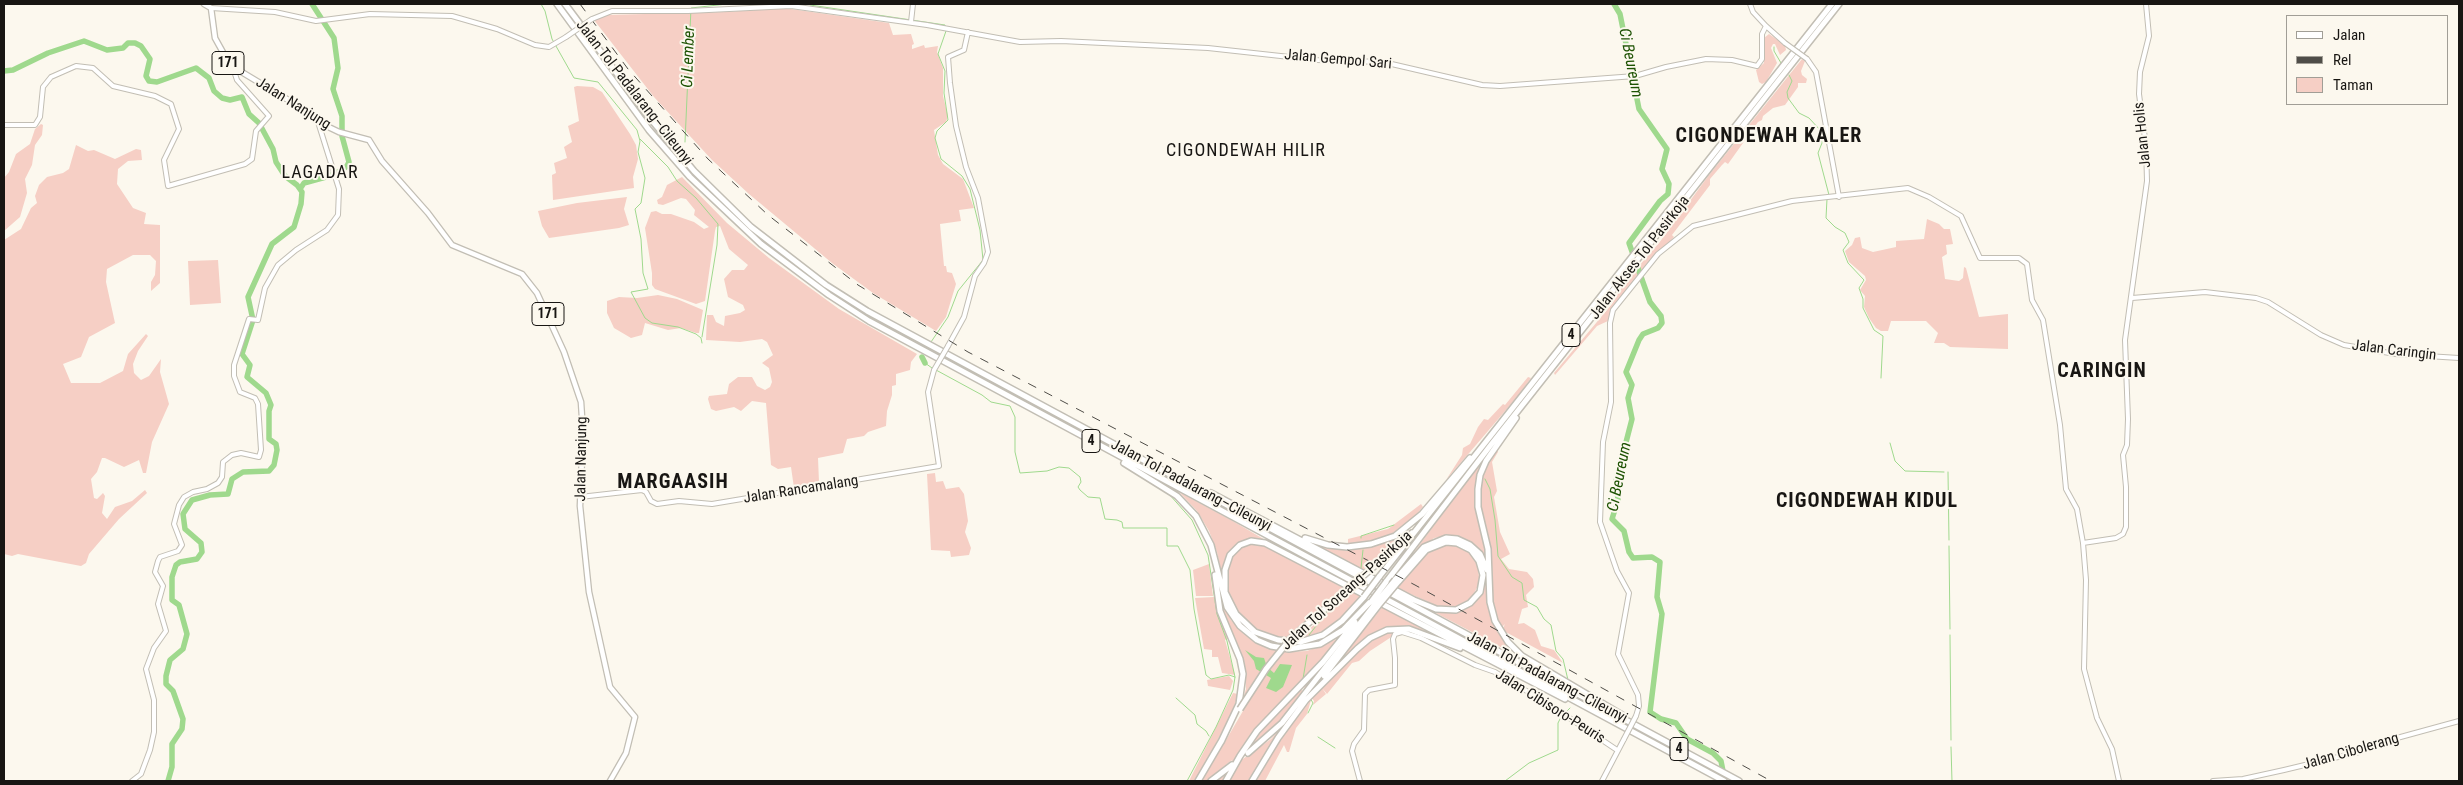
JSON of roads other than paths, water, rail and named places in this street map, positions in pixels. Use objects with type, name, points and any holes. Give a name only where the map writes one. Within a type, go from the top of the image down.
[{"type":"highway","name":"Jalan Tol Padalarang–Cileunyi","points":[[557,4],[666,150],[724,211],[761,244],[829,295],[869,320],[1100,446],[1724,781]]},
{"type":"highway","name":"Jalan Tol Padalarang–Cileunyi","points":[[566,4],[654,123],[684,159],[729,206],[790,259],[867,311],[1738,781]]},
{"type":"highway","name":"Jalan Akses Tol Pasirkoja","points":[[1643,250],[1832,4]]},
{"type":"highway","name":"Jalan Akses Tol Pasirkoja","points":[[1438,509],[1513,408],[1643,250],[1838,4]]},
{"type":"highway","name":"Jalan Akses Tol Pasirkoja","points":[[1438,509],[1543,381],[1631,264]]},
{"type":"highway","points":[[1543,381],[1489,456],[1480,475],[1477,500],[1488,549],[1492,611],[1497,626],[1518,652],[1646,730]]},
{"type":"highway","points":[[1275,525],[1311,541],[1340,547],[1371,544],[1395,536],[1422,514],[1513,408]]},
{"type":"highway","points":[[1100,446],[1187,506],[1205,529],[1213,552],[1222,595],[1231,615],[1250,635],[1271,646],[1295,649],[1325,642],[1343,630],[1374,604],[1396,581],[1426,550],[1446,542],[1462,545],[1470,550],[1480,562],[1483,575],[1480,592],[1470,604],[1456,610],[1442,611],[1414,600],[1275,525],[1160,468]]},
{"type":"highway","points":[[1438,509],[1380,577],[1364,597],[1342,622],[1323,635],[1300,642],[1278,640],[1256,632],[1236,614],[1225,592],[1225,570],[1230,555],[1240,545],[1250,541],[1265,543],[1508,670]]},
{"type":"highway","name":"Jalan Tol Soreang–Pasirkoja","points":[[1198,781],[1238,710],[1266,668],[1291,638],[1438,509]]},
{"type":"highway","name":"Jalan Tol Soreang–Pasirkoja","points":[[1226,781],[1245,747],[1269,716],[1314,672],[1374,604],[1376,595],[1438,509]]},
{"type":"highway","points":[[1396,581],[1424,547],[1436,540],[1452,538],[1466,542],[1480,554],[1485,565],[1490,588]]},
{"type":"highway","points":[[1213,552],[1217,594],[1223,620],[1243,669],[1238,710]]},
{"type":"highway","points":[[1248,753],[1284,725],[1304,702],[1374,604]]},
{"type":"highway","points":[[1252,781],[1284,725],[1316,685],[1370,638],[1387,630],[1399,628],[1436,638],[1604,716]]},
{"type":"highway","points":[[1211,781],[1232,764]]},
{"type":"main road","points":[[204,4],[211,8]]},
{"type":"main road","name":"Jalan Nanjung","points":[[211,8],[215,38],[226,61],[233,68],[295,104],[318,122],[341,133],[367,139],[372,143],[386,165],[454,246],[523,275],[537,293],[564,352],[581,402],[584,426],[580,497],[589,592],[609,683],[635,721],[626,753],[610,781]]},
{"type":"street","points":[[912,20],[913,4]]},
{"type":"street","points":[[1750,4],[1753,12],[1766,26],[1807,59],[1816,72],[1839,197]]},
{"type":"street","name":"Jalan Holis","points":[[2083,544],[2116,538],[2123,534],[2126,526],[2126,487],[2123,454],[2127,445],[2128,419],[2124,340],[2132,298],[2147,181],[2146,146],[2139,94],[2140,72],[2149,36],[2146,4]]},
{"type":"street","name":"Jalan Gempol Sari","points":[[211,8],[274,12],[316,20],[370,14],[452,16],[498,29],[535,45],[549,47],[600,14],[791,6],[912,20],[943,28],[1014,41],[1208,48],[1311,59],[1383,62],[1492,86],[1628,77],[1666,67],[1706,60],[1732,60],[1757,66],[1762,59],[1762,34],[1766,26]]},
{"type":"street","name":"Jalan Rancamalang","points":[[580,497],[642,490],[655,504],[679,501],[712,504],[939,466],[928,392],[934,370],[964,318],[975,276],[984,263],[988,252],[978,198],[966,167],[956,126],[950,83],[948,58],[964,50],[968,32]]},
{"type":"street","points":[[4,125],[35,125],[40,117],[43,87],[51,77],[76,66],[94,68],[113,86],[155,96],[171,104],[179,129],[164,160],[168,186],[249,163],[254,154],[256,133],[268,119],[267,112],[237,80],[233,68]]},
{"type":"street","points":[[132,781],[139,777],[144,767],[153,738],[154,692],[147,677],[146,669],[154,648],[165,633],[166,628],[158,604],[163,586],[155,570],[159,557],[178,551],[182,545],[174,524],[179,505],[184,497],[193,492],[214,487],[222,477],[223,462],[232,455],[241,452],[256,457],[261,453],[258,404],[252,397],[240,392],[234,376],[234,365],[249,319],[254,319],[265,288],[278,265],[296,250],[327,230],[337,218],[340,203],[334,173],[318,122]]},
{"type":"street","points":[[1602,781],[1636,716],[1639,706],[1638,695],[1618,654],[1628,593],[1617,571],[1600,522],[1603,442],[1611,402],[1610,323],[1613,310],[1658,254],[1698,224],[1792,202],[1896,188],[1913,190],[1963,218],[1980,258],[2018,258],[2024,260],[2032,300],[2043,320],[2060,425],[2066,489],[2077,509],[2083,544],[2086,580],[2084,669],[2097,718],[2112,749],[2119,781]]},
{"type":"street","name":"Jalan Caringin","points":[[2132,298],[2207,292],[2265,300],[2320,335],[2355,348],[2405,355],[2459,358]]},
{"type":"street","name":"Jalan Cibisoro-Peuris","points":[[1360,781],[1352,751],[1354,744],[1364,730],[1365,694],[1369,690],[1395,684],[1393,639],[1399,633],[1406,632],[1475,665],[1495,672],[1561,712],[1617,750]]},
{"type":"street","name":"Jalan Cibolerang","points":[[2213,781],[2243,779],[2284,770],[2358,752],[2364,747],[2459,722]]},
{"type":"waterway","points":[[300,189],[304,183],[342,170],[349,162],[342,136],[342,116],[333,89],[338,68],[334,38],[312,4]]},
{"type":"waterway","points":[[541,4],[545,11],[552,39],[574,78],[598,82],[637,130],[640,141],[638,152],[645,178],[641,203],[635,209],[641,239],[643,273],[648,289],[631,292],[645,318],[652,323],[678,327],[696,334],[701,338],[702,343]]},
{"type":"waterway","name":"Ci Lember","points":[[685,142],[691,8],[727,4]]},
{"type":"waterway","name":"Ci Beureum","points":[[1614,4],[1620,14],[1639,109],[1667,149],[1662,169],[1669,184],[1668,194],[1660,201],[1629,243],[1650,302],[1661,316],[1662,323],[1658,328],[1643,334],[1626,372],[1632,385],[1628,398],[1632,419],[1616,481],[1618,500],[1612,519],[1624,531],[1629,552],[1633,558],[1652,557],[1660,562],[1657,597],[1662,614],[1650,712],[1661,719],[1676,723],[1687,739],[1713,753],[1721,761],[1723,771],[1721,781]]},
{"type":"waterway","points":[[810,5],[945,25],[946,31],[938,54],[945,71],[944,93],[948,120],[937,131],[935,138],[941,159],[962,176],[970,189],[980,230],[983,260],[958,291],[948,317],[931,342]]},
{"type":"waterway","points":[[4,71],[13,70],[48,53],[84,41],[107,50],[123,48],[128,43],[135,43],[141,46],[150,59],[146,76],[149,81],[157,82],[196,68],[209,78],[214,91],[222,98],[230,100],[242,97],[249,114],[259,123],[273,149],[276,162],[285,176],[297,185],[302,192],[301,204],[294,227],[272,244],[248,297],[253,320],[242,354],[250,365],[247,377],[266,393],[271,405],[269,411],[269,439],[276,444],[277,450],[274,465],[269,471],[243,472],[232,479],[228,494],[210,495],[192,500],[183,514],[185,529],[201,543],[202,552],[197,559],[180,562],[176,565],[172,577],[172,600],[179,605],[187,634],[183,649],[170,660],[166,676],[166,684],[173,691],[183,719],[182,729],[172,744],[172,767],[168,781]]},
{"type":"waterway","points":[[1774,47],[1774,51],[1781,63]]},
{"type":"waterway","points":[[1789,75],[1792,81],[1787,92],[1788,98],[1799,113],[1809,118],[1821,131],[1822,143],[1818,153],[1829,195]]},
{"type":"waterway","points":[[640,139],[668,167],[677,181],[696,198],[718,224],[717,245],[702,337]]},
{"type":"waterway","points":[[1827,199],[1826,218],[1845,233],[1849,242],[1843,250],[1848,263],[1864,280],[1859,288],[1863,299],[1863,308],[1874,330],[1883,336],[1881,378]]},
{"type":"waterway","points":[[922,357],[925,363]]},
{"type":"waterway","points":[[925,363],[932,368]]},
{"type":"waterway","points":[[936,370],[982,395],[991,402],[1010,406],[1015,417],[1015,452],[1020,473],[1047,471],[1059,467],[1069,468],[1080,477],[1081,482],[1078,487],[1080,490],[1088,497],[1100,498],[1105,519],[1122,522],[1123,528],[1167,528],[1167,546],[1178,546],[1190,570],[1194,609],[1206,675],[1211,679],[1229,675],[1235,677],[1233,690],[1216,727],[1187,781]]},
{"type":"waterway","points":[[1890,443],[1895,461],[1905,471],[1944,472]]},
{"type":"waterway","points":[[1948,472],[1949,540]]},
{"type":"waterway","points":[[1485,479],[1490,489],[1498,556],[1512,577],[1522,583],[1524,600],[1537,607],[1544,619],[1551,625],[1556,651],[1563,659],[1568,680]]},
{"type":"waterway","points":[[1169,494],[1192,520],[1208,555],[1217,614],[1227,641],[1235,677]]},
{"type":"waterway","points":[[1361,538],[1361,536],[1394,525]]},
{"type":"waterway","points":[[1949,546],[1950,629]]},
{"type":"waterway","points":[[1361,568],[1363,550]]},
{"type":"waterway","points":[[1309,635],[1331,607]]},
{"type":"waterway","points":[[1950,635],[1951,740]]},
{"type":"waterway","points":[[1303,679],[1307,655]]},
{"type":"waterway","points":[[1176,698],[1195,715],[1197,724],[1209,736]]},
{"type":"waterway","points":[[1308,713],[1313,703],[1310,698]]},
{"type":"waterway","points":[[1565,713],[1570,708]]},
{"type":"waterway","points":[[1500,781],[1505,781],[1529,763],[1558,750],[1558,723],[1562,715]]},
{"type":"waterway","points":[[1318,737],[1335,748]]},
{"type":"waterway","points":[[1951,747],[1952,781]]},
{"type":"railway","points":[[580,4],[628,69],[708,159],[768,215],[858,285],[968,352],[1415,585],[1771,781]]},
{"type":"district","name":"CIGONDEWAH KALER","points":[[1769,137]]},
{"type":"district","name":"CIGONDEWAH HILIR","points":[[1246,151]]},
{"type":"district","name":"LAGADAR","points":[[320,173]]},
{"type":"district","name":"CARINGIN","points":[[2102,372]]},
{"type":"district","name":"MARGAASIH","points":[[673,483]]},
{"type":"district","name":"CIGONDEWAH KIDUL","points":[[1867,502]]}]
